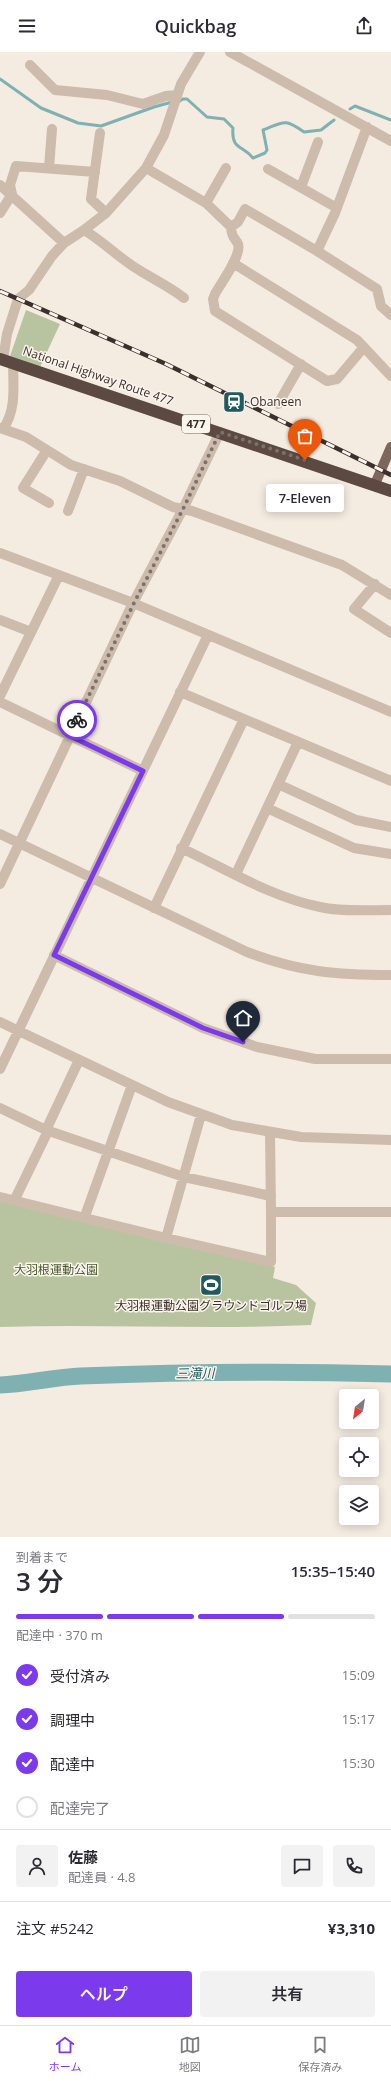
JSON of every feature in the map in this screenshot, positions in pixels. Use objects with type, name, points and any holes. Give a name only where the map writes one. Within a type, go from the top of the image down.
[{"type":"highway","name":"National Highway Route 477","points":[[5,360],[375,484],[391,491]]},
{"type":"main road","points":[[375,484],[388,463],[391,446]]},
{"type":"street","points":[[200,52],[181,84],[164,135],[146,168],[106,212],[84,230],[64,243],[52,256],[29,290],[18,299],[7,334],[5,360],[12,413],[2,428],[26,437],[71,465],[126,484],[173,507],[183,509],[342,565],[390,591]]},
{"type":"street","points":[[230,52],[391,141]]},
{"type":"street","points":[[30,65],[55,90],[107,95],[144,104],[166,96],[176,97]]},
{"type":"street","points":[[317,251],[337,208],[367,127]]},
{"type":"street","points":[[49,168],[52,129]]},
{"type":"street","points":[[100,133],[91,200],[106,212]]},
{"type":"street","points":[[301,187],[318,142]]},
{"type":"street","points":[[0,213],[12,194],[10,185],[16,166],[95,172]]},
{"type":"street","points":[[146,168],[206,203],[231,228],[232,237],[238,244],[239,254],[214,294],[213,299],[215,312],[327,380],[337,379],[364,347]]},
{"type":"street","points":[[206,203],[226,168]]},
{"type":"street","points":[[268,169],[337,208]]},
{"type":"street","points":[[0,185],[12,194],[64,243]]},
{"type":"street","points":[[231,228],[238,222],[245,209],[317,251],[377,289],[381,306],[391,315]]},
{"type":"street","points":[[84,230],[103,242],[138,270],[168,286],[184,298]]},
{"type":"street","points":[[233,263],[357,340],[391,376]]},
{"type":"street","points":[[278,404],[301,364]]},
{"type":"street","points":[[0,884],[134,603],[183,509],[220,432]]},
{"type":"street","points":[[47,450],[23,488],[49,503]]},
{"type":"street","points":[[68,511],[84,469]]},
{"type":"street","points":[[0,553],[134,603],[391,712]]},
{"type":"street","points":[[0,696],[58,575]]},
{"type":"street","points":[[375,584],[354,609],[391,633]]},
{"type":"street","points":[[0,620],[31,632]]},
{"type":"street","points":[[0,1069],[208,635]]},
{"type":"street","points":[[180,692],[391,781]]},
{"type":"street","points":[[0,702],[143,771]]},
{"type":"street","points":[[154,908],[181,848],[244,719]]},
{"type":"street","points":[[236,874],[298,742]]},
{"type":"street","points":[[278,784],[356,820],[391,827]]},
{"type":"street","points":[[267,808],[354,848],[391,854]]},
{"type":"street","points":[[0,834],[247,952],[272,962],[328,973],[391,975]]},
{"type":"street","points":[[181,848],[289,898],[322,907],[391,910]]},
{"type":"street","points":[[54,955],[203,1028],[257,1047],[315,1059],[391,1059]]},
{"type":"street","points":[[0,1022],[132,1085],[201,1115],[270,1133],[323,1139],[391,1140]]},
{"type":"street","points":[[15,1199],[79,1060]]},
{"type":"street","points":[[85,1216],[132,1085]]},
{"type":"street","points":[[0,1108],[47,1130],[184,1177],[271,1196]]},
{"type":"street","points":[[166,1238],[201,1115]]},
{"type":"street","points":[[0,1196],[85,1216],[166,1238],[271,1262],[270,1133]]},
{"type":"street","points":[[271,1212],[391,1212]]},
{"type":"green space","points":[[26,310],[60,324],[40,367],[10,356]]},
{"type":"green space","name":"大羽根運動公園","points":[[0,1199],[275,1267],[273,1278],[296,1285],[316,1303],[311,1325],[233,1327],[0,1327]]},
{"type":"waterway","points":[[0,79],[41,108],[78,123],[101,126],[172,102]]},
{"type":"waterway","points":[[178,102],[183,99],[187,99],[207,117],[224,119],[233,128],[233,135],[236,144],[253,158],[265,153],[267,150],[263,130],[280,123],[288,123],[304,132],[321,130],[334,120]]},
{"type":"waterway","points":[[350,109],[355,106],[391,120]]},
{"type":"waterway","name":"三滝川","points":[[0,1385],[71,1377],[120,1375],[275,1372],[391,1374]]},
{"type":"railway","points":[[0,291],[166,364],[391,475]]},
{"type":"way so far","points":[[77,720],[220,432],[305,460]]},
{"type":"place","name":"Obaneen","points":[[234,402]]},
{"type":"place","name":"7-Eleven","points":[[305,460]]},
{"type":"place","name":"大羽根運動公園グラウンドゴルフ場","points":[[211,1285]]},
{"type":"route","points":[[77,720],[70,736],[143,771],[54,955],[203,1028],[243,1042]]}]
